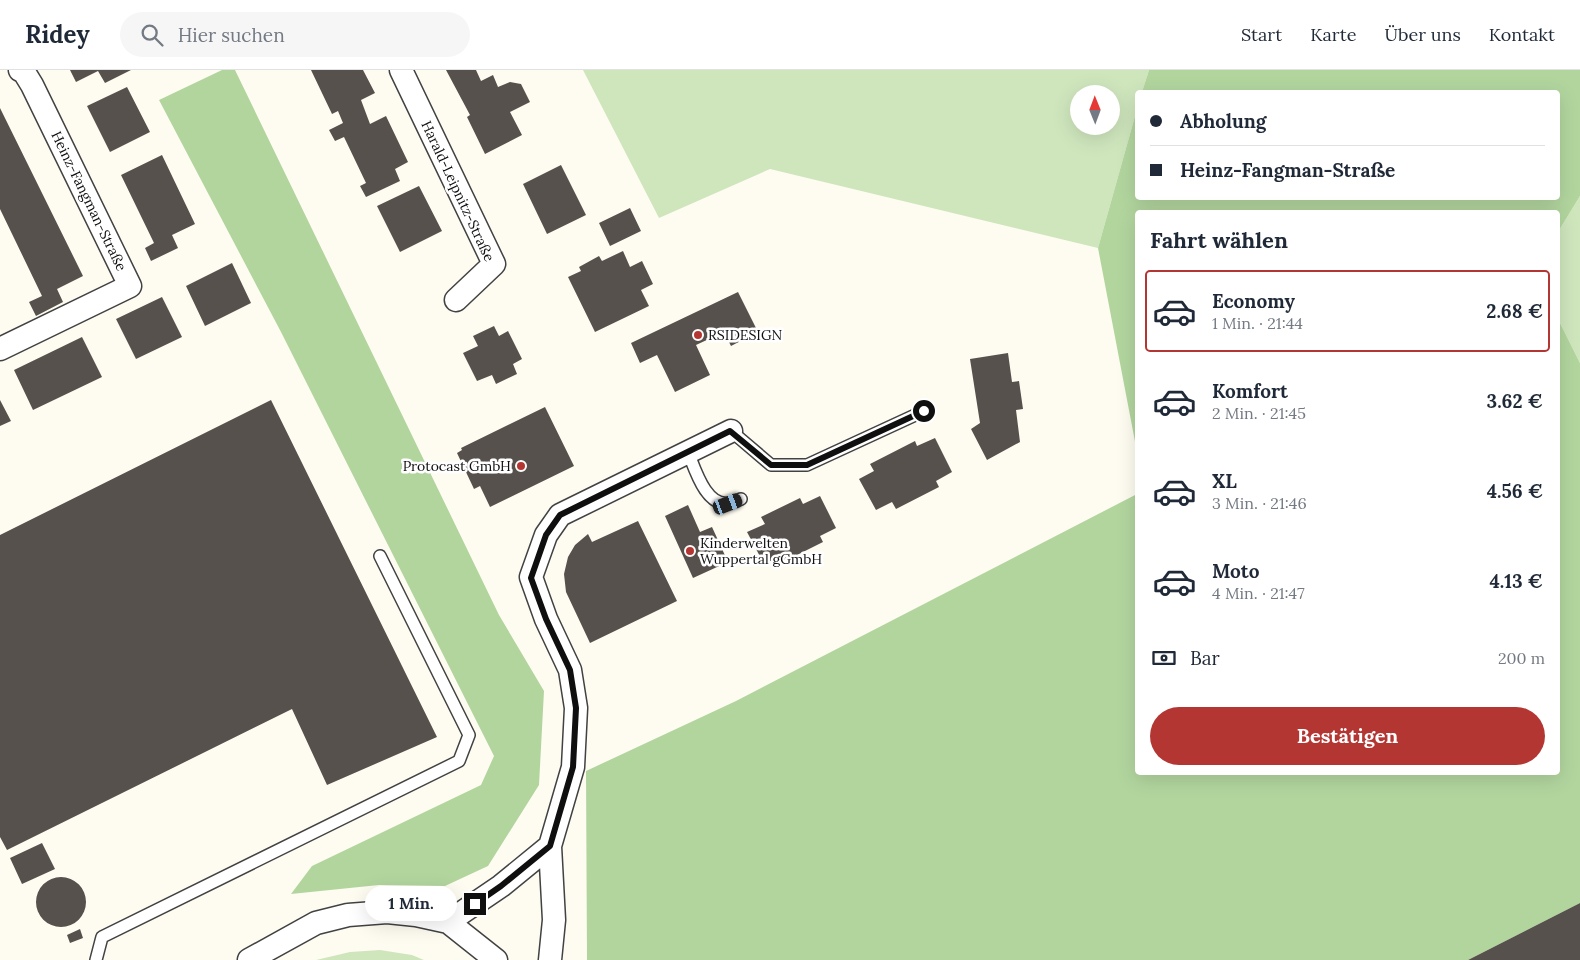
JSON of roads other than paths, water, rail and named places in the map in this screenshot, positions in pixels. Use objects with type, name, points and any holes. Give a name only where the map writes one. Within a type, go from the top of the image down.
[{"type":"street","name":"Heinz-Fangman-Straße","points":[[0,349],[130,286],[32,85],[24,72],[20,70]]},
{"type":"street","name":"Harald-Leipnitz-Straße","points":[[401,70],[494,264],[456,300]]},
{"type":"street","points":[[550,960],[554,920],[550,846],[573,767],[576,708],[570,670],[546,619],[531,578],[537,556],[546,535],[560,515],[730,431]]},
{"type":"street","points":[[448,922],[501,886],[550,846]]},
{"type":"street","points":[[249,960],[316,923],[348,915],[386,912],[416,914],[448,922],[496,960]]},
{"type":"lane","points":[[730,431],[771,465],[807,465],[924,411]]},
{"type":"lane","points":[[688,452],[700,484],[713,499],[728,504],[741,499]]},
{"type":"lane","points":[[96,960],[102,937],[459,760],[469,735],[380,556]]},
{"type":"place","name":"RSIDESIGN","points":[[698,335]]},
{"type":"place","name":"Protocast GmbH","points":[[521,466]]},
{"type":"place","name":"Kinderwelten Wuppertal gGmbH","points":[[690,551]]}]
